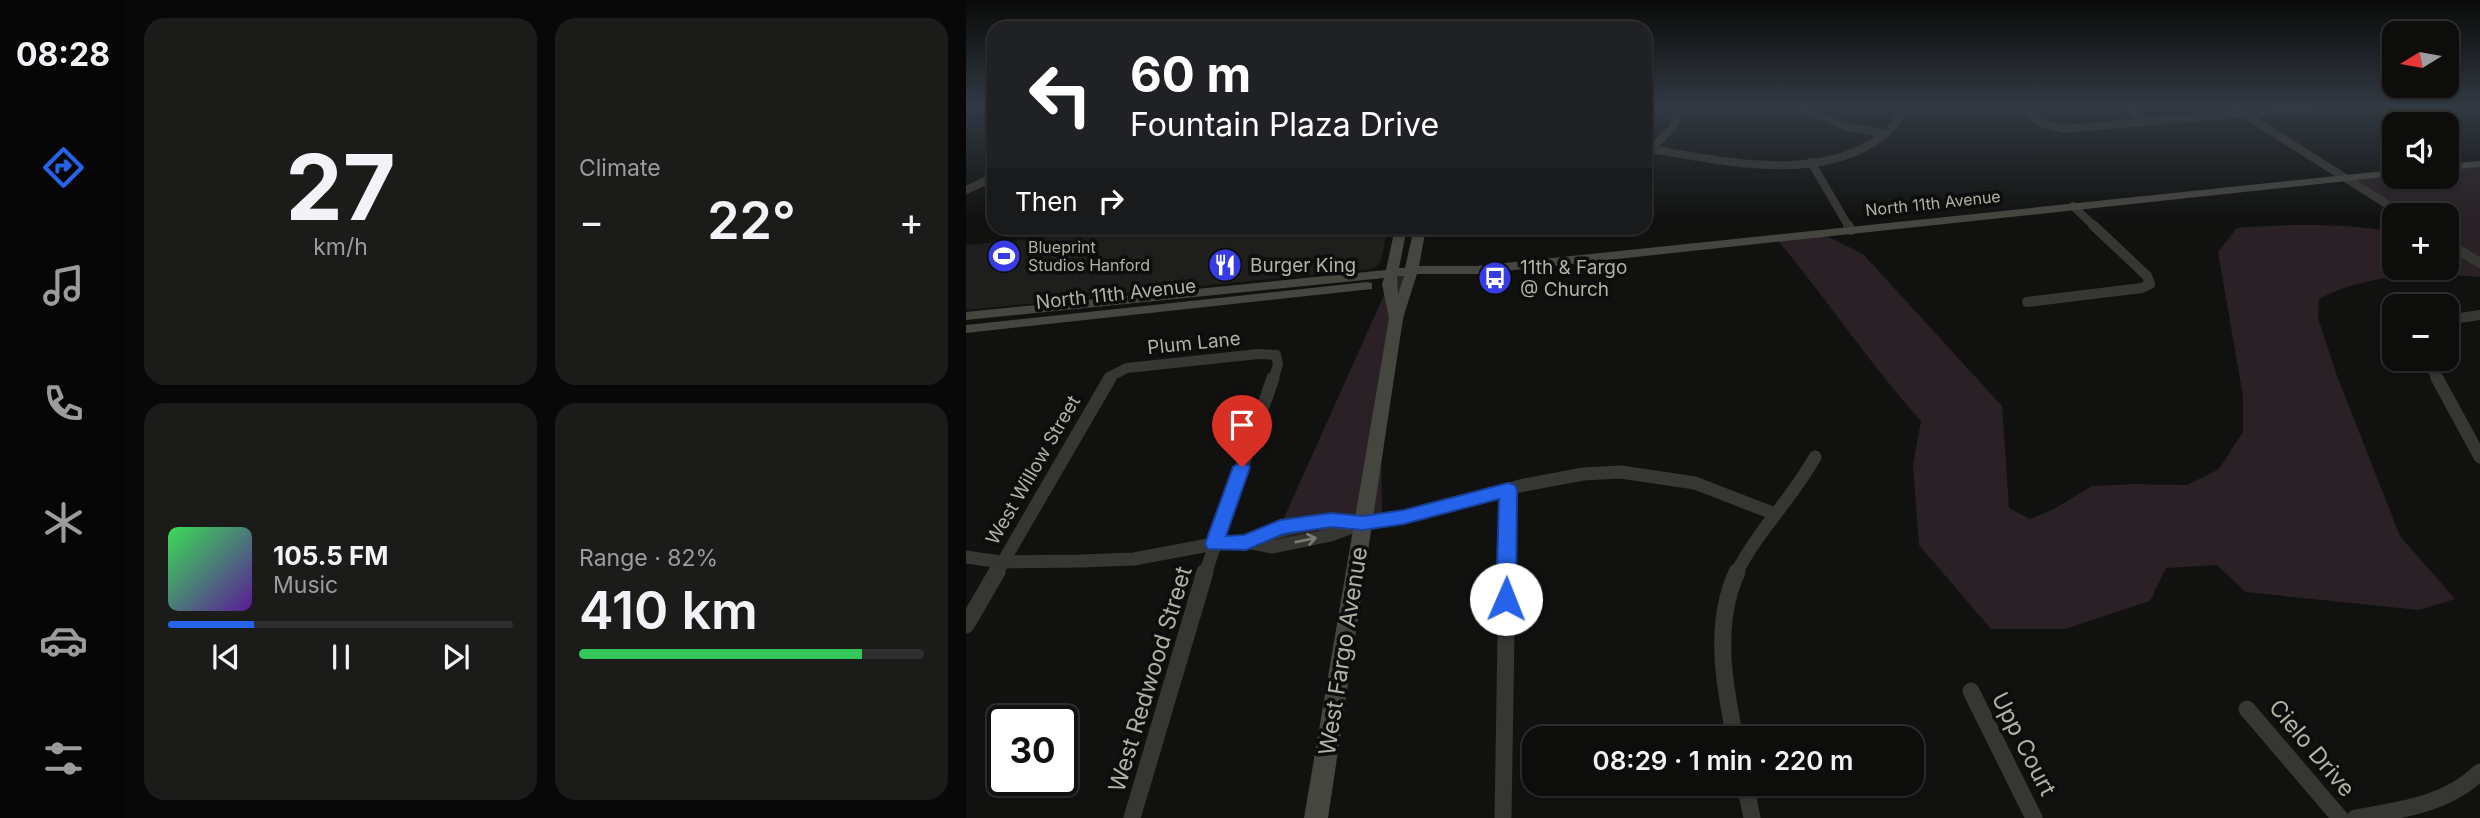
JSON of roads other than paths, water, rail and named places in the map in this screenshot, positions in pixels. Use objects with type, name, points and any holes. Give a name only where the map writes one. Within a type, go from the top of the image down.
[{"type":"main road","points":[[2459,166],[2480,164]]},
{"type":"main road","name":"North 11th Avenue","points":[[966,329],[1391,279],[1411,277],[1432,280],[1476,270],[2382,174]]},
{"type":"main road","name":"West Fargo Avenue","points":[[1396,318],[1391,279],[1400,235]]},
{"type":"main road","name":"West Fargo Avenue","points":[[1315,818],[1396,318],[1411,277],[1419,235]]},
{"type":"main road","name":"North 11th Avenue","points":[[966,316],[1167,295],[1391,279]]},
{"type":"main road","name":"North 11th Avenue","points":[[1010,325],[1039,317],[1135,307],[1167,295]]},
{"type":"street","points":[[1652,150],[1757,165],[1811,162],[1861,152],[1873,143]]},
{"type":"street","points":[[2291,143],[2385,203]]},
{"type":"street","points":[[1811,162],[1851,230]]},
{"type":"street","points":[[966,190],[987,180]]},
{"type":"street","points":[[2027,302],[2142,288],[2150,284],[2147,276],[2073,206]]},
{"type":"street","points":[[2459,250],[2480,263]]},
{"type":"street","points":[[2459,318],[2480,315]]},
{"type":"street","name":"Plum Lane","points":[[1116,372],[1127,368],[1176,362],[1276,355]]},
{"type":"street","name":"West Redwood Street","points":[[1132,818],[1214,544],[1278,365],[1276,355]]},
{"type":"street","points":[[2433,371],[2480,457]]},
{"type":"street","name":"West Willow Street","points":[[966,625],[1102,390],[1116,372]]},
{"type":"street","points":[[1733,726],[1722,665],[1722,623],[1730,586],[1746,555],[1796,488],[1815,457]]},
{"type":"street","points":[[966,557],[1002,562],[1134,559],[1214,544],[1246,542],[1273,547],[1331,535],[1363,523],[1404,517],[1583,474],[1621,472],[1695,483],[1775,514]]},
{"type":"street","points":[[1503,818],[1508,490]]},
{"type":"street","name":"Upp Court","points":[[1970,691],[2034,818]]},
{"type":"street","name":"Cielo Drive","points":[[2247,709],[2340,818]]},
{"type":"street","points":[[2354,818],[2431,802],[2472,781],[2480,772]]},
{"type":"street","points":[[1747,796],[1752,818]]},
{"type":"place","name":"Blueprint Studios Hanford","points":[[1004,256]]},
{"type":"place","name":"Burger King","points":[[1225,265]]},
{"type":"place","name":"11th & Fargo @ Church","points":[[1495,278]]}]
